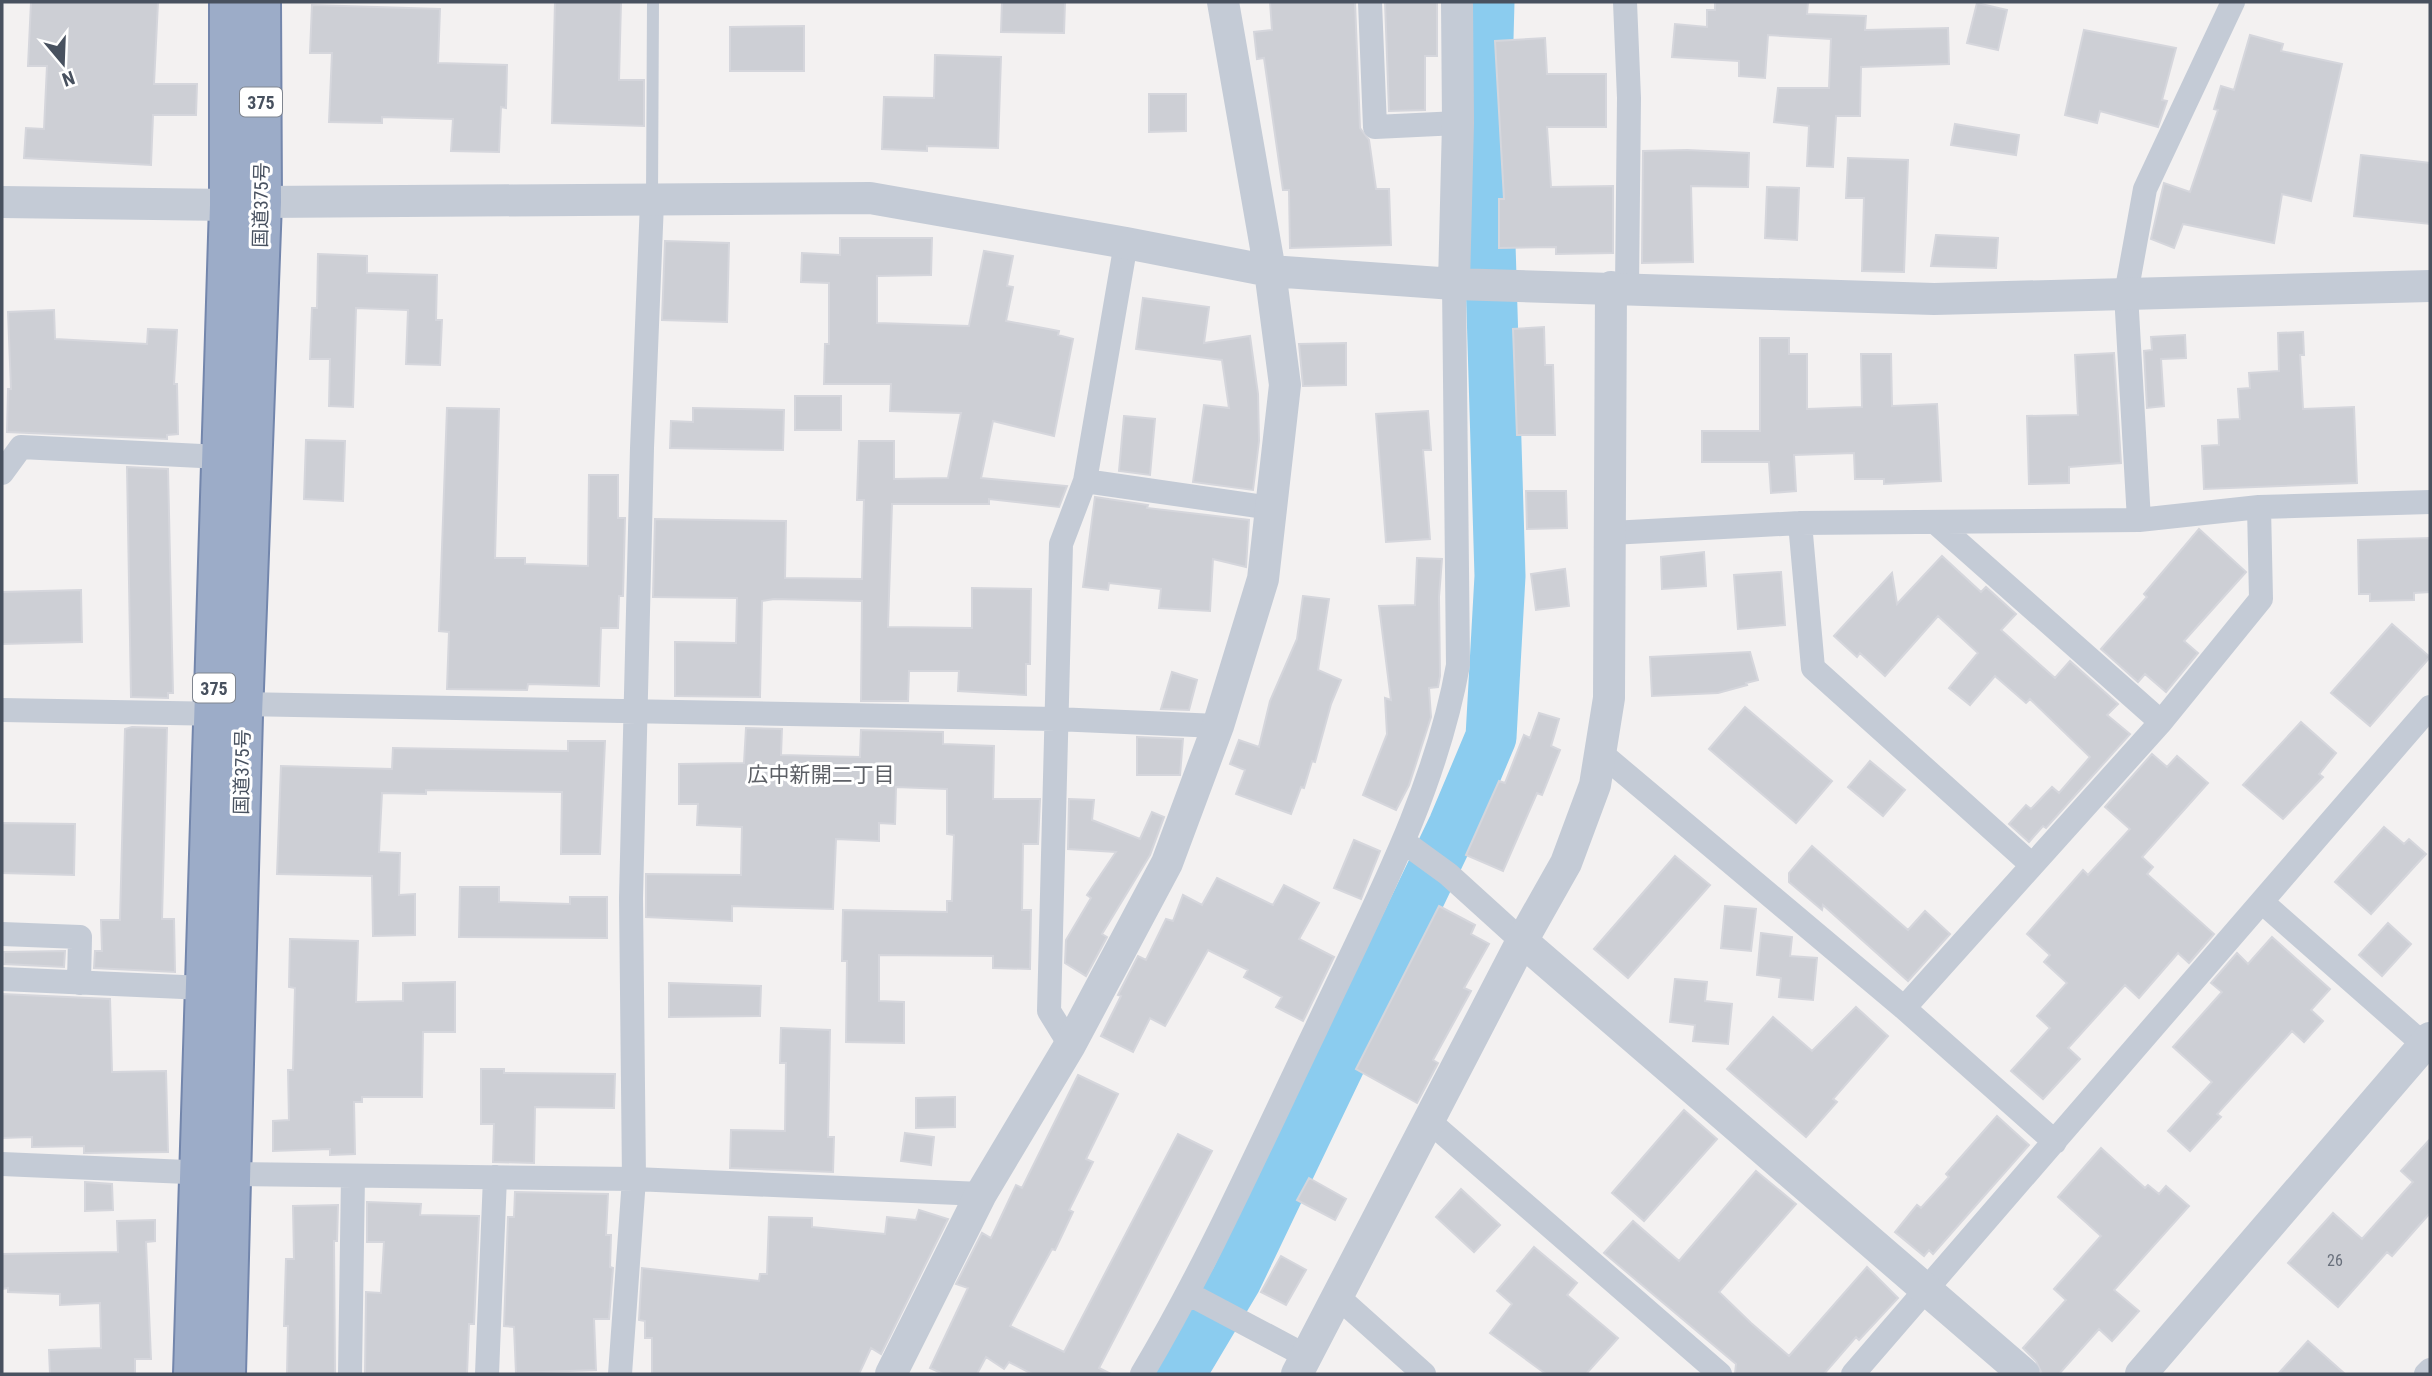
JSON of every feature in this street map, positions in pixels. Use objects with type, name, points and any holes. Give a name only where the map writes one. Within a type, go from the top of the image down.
[{"type":"highway","name":"国道375号","points":[[193,1374],[216,1173],[234,711],[245,204],[229,2]]},
{"type":"highway","name":"国道375号","points":[[226,1374],[205,988],[234,711],[221,457],[261,2]]},
{"type":"street","points":[[891,1374],[981,1194],[1070,1045],[1167,863],[1218,726],[1263,579],[1285,386],[1270,271],[1223,2]]},
{"type":"street","points":[[1370,2],[1375,127],[1458,122]]},
{"type":"street","points":[[1142,1374],[1200,1300],[1414,849],[1449,715],[1458,665],[1478,284],[1458,122],[1457,2]]},
{"type":"street","points":[[1200,1300],[1236,1320],[1302,1365],[1522,941],[1566,863],[1595,785],[1609,698],[1619,287],[1629,98],[1625,2]]},
{"type":"street","points":[[2138,520],[2126,294],[2145,190],[2233,2]]},
{"type":"street","points":[[2,202],[245,204],[870,198],[1270,271],[1478,284],[1934,299],[2430,286]]},
{"type":"street","points":[[620,1374],[634,1179],[631,898],[652,202]]},
{"type":"street","points":[[1070,1045],[1049,1011],[1061,544],[1085,481],[1126,243]]},
{"type":"street","points":[[2,473],[21,447],[221,457]]},
{"type":"street","points":[[1085,481],[1272,508]]},
{"type":"street","points":[[1611,533],[1800,523],[2138,520],[2259,506],[2430,502]]},
{"type":"street","points":[[1904,1008],[2161,722],[2260,599],[2259,506]]},
{"type":"street","points":[[1935,522],[2161,722]]},
{"type":"street","points":[[1800,523],[1813,668],[2032,865]]},
{"type":"street","points":[[1853,1374],[2430,707]]},
{"type":"street","points":[[2,710],[636,711],[1055,719],[1218,726]]},
{"type":"street","points":[[1602,754],[1904,1008],[2055,1142]]},
{"type":"street","points":[[1414,849],[1448,874],[2024,1374]]},
{"type":"street","points":[[2141,1374],[2428,1044],[2262,902]]},
{"type":"street","points":[[2,934],[79,937],[79,983]]},
{"type":"street","points":[[2,979],[205,988]]},
{"type":"street","points":[[1429,1121],[1720,1374]]},
{"type":"street","points":[[2,1164],[216,1173],[634,1179],[981,1194]]},
{"type":"street","points":[[350,1374],[354,1176]]},
{"type":"street","points":[[487,1374],[495,1177]]},
{"type":"street","points":[[1338,1297],[1424,1374]]},
{"type":"street","points":[[2426,1374],[2430,1370]]},
{"type":"lane","points":[[652,202],[653,2]]},
{"type":"building","points":[[31,2],[158,2],[154,84],[197,84],[196,115],[153,115],[151,165],[24,158],[26,128],[44,129],[47,66],[28,66]]},
{"type":"building","points":[[555,2],[621,2],[619,80],[644,80],[644,126],[552,123]]},
{"type":"building","points":[[1002,2],[1065,2],[1064,33],[1001,32]]},
{"type":"building","points":[[1270,2],[1355,2],[1360,128],[1369,140],[1376,189],[1389,189],[1391,245],[1290,248],[1289,190],[1283,190],[1264,58],[1257,59],[1254,32],[1272,30]]},
{"type":"building","points":[[1385,2],[1437,2],[1437,56],[1425,56],[1425,110],[1389,111]]},
{"type":"building","points":[[1715,2],[1808,2],[1807,14],[1866,16],[1865,30],[1948,28],[1949,64],[1861,67],[1860,116],[1836,116],[1833,167],[1807,166],[1809,126],[1774,122],[1778,88],[1829,88],[1831,39],[1768,35],[1765,78],[1739,76],[1739,61],[1672,57],[1675,24],[1707,27],[1707,10],[1715,10]]},
{"type":"building","points":[[1977,3],[2007,10],[1998,50],[1967,43]]},
{"type":"building","points":[[312,5],[440,9],[438,63],[507,65],[506,108],[501,107],[499,152],[451,151],[453,119],[382,117],[382,123],[329,122],[332,53],[310,53]]},
{"type":"building","points":[[804,26],[804,71],[730,71],[730,27]]},
{"type":"building","points":[[2084,30],[2176,48],[2162,100],[2167,101],[2158,127],[2100,111],[2097,123],[2065,115]]},
{"type":"building","points":[[2250,35],[2283,44],[2281,51],[2342,64],[2311,201],[2282,194],[2274,243],[2183,224],[2174,248],[2151,239],[2164,183],[2190,192],[2218,110],[2214,109],[2221,86],[2234,90]]},
{"type":"building","points":[[1545,38],[1547,74],[1606,74],[1606,127],[1547,127],[1551,187],[1613,186],[1613,253],[1556,254],[1556,247],[1499,248],[1499,199],[1504,199],[1495,41]]},
{"type":"building","points":[[935,55],[1001,57],[998,148],[927,146],[927,151],[882,149],[884,97],[934,98]]},
{"type":"building","points":[[1149,94],[1186,94],[1186,131],[1149,132]]},
{"type":"building","points":[[1955,124],[2019,135],[2016,155],[1951,145]]},
{"type":"building","points":[[1643,151],[1749,153],[1748,187],[1691,186],[1693,262],[1642,263]]},
{"type":"building","points":[[2361,155],[2430,163],[2430,224],[2354,216]]},
{"type":"building","points":[[1848,158],[1908,160],[1904,272],[1862,271],[1864,198],[1846,198]]},
{"type":"building","points":[[1767,187],[1799,188],[1797,240],[1765,238]]},
{"type":"building","points":[[1936,235],[1998,238],[1996,268],[1931,266]]},
{"type":"building","points":[[840,238],[932,238],[931,275],[877,276],[877,323],[969,326],[984,251],[1013,256],[1007,286],[1013,287],[1006,321],[1059,331],[1058,335],[1073,339],[1054,436],[993,421],[981,478],[1067,486],[1059,507],[989,499],[989,504],[892,504],[888,627],[972,628],[972,588],[1031,589],[1030,664],[1026,664],[1026,695],[958,691],[959,671],[909,671],[908,701],[861,701],[862,601],[774,599],[762,601],[760,697],[675,696],[675,642],[736,643],[737,598],[653,597],[655,519],[786,521],[785,578],[862,579],[864,500],[857,500],[859,441],[894,441],[894,479],[948,478],[961,413],[890,411],[891,384],[824,384],[825,344],[829,344],[829,283],[801,282],[802,253],[840,255]]},
{"type":"building","points":[[665,241],[729,243],[727,322],[662,320]]},
{"type":"building","points":[[318,254],[367,256],[367,273],[437,275],[436,320],[442,320],[440,365],[406,364],[408,310],[356,308],[353,407],[329,406],[330,359],[310,359],[312,308],[317,308]]},
{"type":"building","points":[[1143,298],[1209,307],[1204,343],[1250,336],[1258,394],[1259,441],[1253,490],[1193,482],[1204,405],[1229,408],[1222,360],[1136,349]]},
{"type":"building","points":[[54,310],[55,339],[147,344],[148,329],[177,330],[174,384],[177,384],[178,434],[167,435],[167,439],[7,432],[8,389],[11,389],[8,312]]},
{"type":"building","points":[[1544,327],[1545,365],[1553,365],[1555,435],[1517,435],[1513,329]]},
{"type":"building","points":[[2303,332],[2304,355],[2300,355],[2303,409],[2354,407],[2357,483],[2204,489],[2202,446],[2219,445],[2218,420],[2240,419],[2238,389],[2250,388],[2249,373],[2279,371],[2278,333]]},
{"type":"building","points":[[2185,335],[2186,358],[2161,359],[2164,406],[2147,408],[2144,351],[2152,350],[2151,337]]},
{"type":"building","points":[[1760,338],[1789,338],[1789,354],[1807,354],[1807,409],[1862,407],[1861,354],[1891,354],[1892,406],[1937,404],[1941,481],[1884,484],[1884,479],[1855,479],[1854,453],[1794,455],[1796,491],[1771,493],[1769,462],[1702,462],[1702,431],[1760,431]]},
{"type":"building","points":[[1346,343],[1346,385],[1303,386],[1299,344]]},
{"type":"building","points":[[2114,353],[2121,463],[2069,467],[2069,483],[2029,484],[2027,416],[2078,415],[2075,355]]},
{"type":"building","points":[[795,396],[841,396],[841,430],[795,430]]},
{"type":"building","points":[[447,408],[499,409],[495,558],[525,558],[525,564],[588,566],[589,475],[618,475],[618,518],[625,518],[623,596],[619,596],[618,628],[601,628],[599,686],[528,684],[527,690],[447,689],[449,632],[439,631]]},
{"type":"building","points":[[693,408],[784,410],[783,450],[670,448],[671,421],[693,422]]},
{"type":"building","points":[[1428,411],[1431,450],[1423,450],[1430,539],[1386,542],[1376,414]]},
{"type":"building","points":[[1124,416],[1155,419],[1150,475],[1119,471]]},
{"type":"building","points":[[306,440],[345,441],[343,501],[304,499]]},
{"type":"building","points":[[127,467],[168,469],[173,693],[168,693],[168,698],[131,697]]},
{"type":"building","points":[[1526,491],[1566,491],[1567,528],[1527,529]]},
{"type":"building","points":[[1095,497],[1148,505],[1147,508],[1249,520],[1246,567],[1213,559],[1210,611],[1159,608],[1161,589],[1109,583],[1108,590],[1083,587]]},
{"type":"building","points":[[2199,529],[2246,572],[2184,641],[2198,653],[2166,692],[2145,674],[2138,682],[2101,649],[2147,597],[2144,594]]},
{"type":"building","points":[[2430,538],[2430,592],[2414,593],[2414,600],[2370,601],[2370,594],[2359,594],[2358,540]]},
{"type":"building","points":[[1704,552],[1706,586],[1662,589],[1661,557]]},
{"type":"building","points":[[1942,556],[1981,592],[1986,587],[2016,614],[2001,630],[2055,678],[2070,661],[2118,704],[2107,715],[2130,734],[2046,828],[2043,826],[2029,842],[2009,824],[2026,805],[2031,809],[2052,787],[2059,793],[2090,757],[2030,699],[2026,703],[1995,676],[1970,705],[1949,688],[1978,653],[1938,616],[1885,676],[1860,653],[1857,657],[1834,636],[1892,573],[1897,604]]},
{"type":"building","points":[[1417,558],[1442,559],[1439,597],[1440,676],[1438,687],[1429,688],[1431,717],[1409,785],[1396,810],[1363,795],[1387,734],[1385,698],[1391,700],[1379,606],[1415,605]]},
{"type":"building","points":[[1565,569],[1569,606],[1536,610],[1531,574]]},
{"type":"building","points":[[1781,572],[1785,625],[1738,629],[1734,575]]},
{"type":"building","points":[[81,590],[82,642],[2,644],[2,592]]},
{"type":"building","points":[[1303,596],[1329,599],[1318,670],[1341,680],[1331,704],[1315,762],[1312,761],[1304,788],[1301,787],[1291,814],[1236,794],[1245,770],[1230,764],[1239,740],[1259,747],[1270,701],[1297,639]]},
{"type":"building","points":[[2392,624],[2430,657],[2370,726],[2331,693]]},
{"type":"building","points":[[1750,652],[1758,680],[1746,683],[1747,685],[1718,693],[1652,696],[1650,657]]},
{"type":"building","points":[[1172,672],[1197,680],[1189,710],[1161,709]]},
{"type":"building","points":[[1745,707],[1832,781],[1796,823],[1709,749]]},
{"type":"building","points":[[1539,713],[1559,719],[1551,746],[1560,750],[1542,795],[1537,793],[1503,871],[1466,855],[1499,781],[1505,783],[1524,735],[1530,738]]},
{"type":"building","points":[[2301,722],[2336,753],[2319,774],[2323,777],[2283,819],[2243,785]]},
{"type":"building","points":[[167,728],[162,919],[174,919],[175,972],[94,968],[95,951],[102,951],[101,920],[120,920],[125,729]]},
{"type":"building","points":[[746,728],[782,729],[781,755],[860,757],[861,730],[943,732],[943,744],[994,746],[993,799],[1040,799],[1038,844],[1023,844],[1022,910],[1031,910],[1030,969],[993,968],[993,956],[879,955],[879,1001],[904,1002],[904,1043],[846,1042],[847,961],[842,961],[843,910],[947,912],[947,901],[952,901],[954,835],[947,834],[947,789],[896,787],[895,824],[879,823],[879,841],[836,839],[833,909],[732,906],[732,921],[646,917],[646,874],[741,875],[742,827],[697,825],[698,804],[679,804],[679,764],[744,763]]},
{"type":"building","points":[[1137,737],[1183,739],[1180,775],[1137,775]]},
{"type":"building","points":[[568,741],[605,741],[600,854],[561,854],[562,792],[426,790],[426,794],[382,793],[379,852],[400,853],[399,895],[415,894],[415,935],[373,936],[372,876],[277,874],[281,766],[392,769],[393,748],[568,751]]},
{"type":"building","points":[[2152,754],[2167,767],[2177,756],[2208,783],[2142,857],[2153,867],[2147,874],[2214,934],[2189,963],[2178,953],[2139,998],[2125,985],[2068,1048],[2080,1059],[2043,1099],[2011,1071],[2050,1028],[2037,1016],[2067,983],[2044,962],[2050,955],[2027,934],[2083,870],[2088,875],[2130,829],[2105,807]]},
{"type":"building","points":[[1870,761],[1905,790],[1883,816],[1848,787]]},
{"type":"building","points":[[1069,799],[1094,800],[1092,820],[1140,839],[1152,812],[1164,817],[1150,855],[1102,934],[1107,937],[1086,976],[1065,963],[1066,940],[1091,898],[1087,895],[1116,852],[1068,849]]},
{"type":"building","points":[[2,823],[75,824],[74,875],[2,873]]},
{"type":"building","points":[[2384,827],[2404,844],[2409,839],[2426,854],[2371,914],[2335,882]]},
{"type":"building","points":[[1354,840],[1380,851],[1361,899],[1334,888]]},
{"type":"building","points":[[1812,846],[1908,930],[1925,911],[1950,934],[1908,981],[1823,905],[1822,910],[1789,882],[1789,873]]},
{"type":"building","points":[[1675,856],[1710,885],[1628,978],[1594,949]]},
{"type":"building","points":[[1217,878],[1273,905],[1284,885],[1319,903],[1299,939],[1334,957],[1303,1021],[1276,1007],[1282,997],[1244,977],[1248,970],[1208,950],[1165,1026],[1150,1018],[1133,1052],[1101,1036],[1138,956],[1146,960],[1166,919],[1173,921],[1183,895],[1202,905]]},
{"type":"building","points":[[460,887],[499,887],[499,902],[570,904],[570,897],[607,897],[607,938],[459,937]]},
{"type":"building","points":[[1439,906],[1475,925],[1471,934],[1489,944],[1464,988],[1471,991],[1433,1060],[1438,1063],[1417,1103],[1356,1069]]},
{"type":"building","points":[[1725,906],[1756,909],[1751,951],[1721,948]]},
{"type":"building","points":[[2388,923],[2411,944],[2382,976],[2359,955]]},
{"type":"building","points":[[1761,933],[1792,937],[1790,956],[1817,958],[1813,1000],[1779,997],[1781,978],[1757,975]]},
{"type":"building","points":[[2272,937],[2330,989],[2311,1010],[2323,1021],[2304,1042],[2292,1031],[2217,1114],[2221,1117],[2190,1151],[2168,1131],[2212,1082],[2173,1047],[2222,992],[2211,983],[2237,953],[2248,964]]},
{"type":"building","points":[[290,939],[358,941],[356,1002],[403,1001],[403,983],[455,982],[455,1032],[423,1032],[422,1097],[362,1097],[362,1102],[354,1102],[355,1154],[330,1155],[330,1149],[273,1151],[273,1121],[289,1120],[288,1070],[293,1070],[295,988],[289,987]]},
{"type":"building","points":[[65,951],[64,967],[4,964],[4,952]]},
{"type":"building","points":[[1675,979],[1707,982],[1705,1001],[1732,1004],[1728,1044],[1693,1041],[1695,1025],[1670,1022]]},
{"type":"building","points":[[669,983],[761,986],[760,1016],[669,1017]]},
{"type":"building","points":[[2,994],[110,999],[112,1072],[166,1071],[168,1152],[84,1153],[84,1146],[32,1147],[32,1137],[2,1138]]},
{"type":"building","points":[[1856,1007],[1888,1036],[1833,1099],[1837,1102],[1806,1137],[1727,1069],[1773,1017],[1812,1051]]},
{"type":"building","points":[[781,1028],[830,1030],[828,1137],[834,1137],[833,1172],[730,1168],[731,1130],[785,1131],[786,1063],[780,1063]]},
{"type":"building","points":[[481,1069],[504,1069],[504,1073],[615,1074],[614,1108],[535,1107],[534,1163],[493,1162],[494,1124],[481,1124]]},
{"type":"building","points":[[1078,1075],[1118,1094],[1086,1159],[1093,1162],[1069,1210],[1073,1212],[1055,1250],[1052,1249],[1010,1326],[1064,1352],[1178,1134],[1212,1151],[1099,1368],[1111,1374],[1032,1374],[1009,1362],[1004,1369],[986,1357],[977,1374],[943,1374],[930,1368],[968,1288],[956,1284],[982,1233],[991,1238],[1016,1185],[1022,1188]]},
{"type":"building","points":[[955,1097],[955,1127],[916,1128],[916,1098]]},
{"type":"building","points":[[1684,1110],[1717,1139],[1644,1221],[1612,1193]]},
{"type":"building","points":[[1997,1116],[2029,1145],[1933,1254],[1929,1250],[1924,1256],[1895,1232],[1917,1205],[1921,1208],[1949,1177],[1946,1174]]},
{"type":"building","points":[[905,1133],[934,1137],[931,1165],[901,1161]]},
{"type":"building","points":[[2430,1139],[2430,1213],[2392,1256],[2387,1252],[2338,1307],[2288,1263],[2333,1213],[2362,1239],[2413,1182],[2401,1171]]},
{"type":"building","points":[[2101,1148],[2145,1188],[2148,1185],[2159,1194],[2166,1186],[2189,1206],[2114,1290],[2139,1311],[2112,1341],[2099,1329],[2059,1374],[2042,1374],[2036,1361],[2023,1348],[2066,1300],[2054,1289],[2101,1236],[2058,1197]]},
{"type":"building","points":[[1756,1171],[1796,1204],[1719,1292],[1751,1323],[1789,1356],[1867,1267],[1898,1298],[1859,1340],[1856,1337],[1824,1374],[1735,1374],[1736,1364],[1604,1253],[1633,1221],[1679,1261]]},
{"type":"building","points":[[1309,1178],[1346,1199],[1335,1220],[1297,1200]]},
{"type":"building","points":[[85,1182],[112,1184],[113,1210],[85,1211]]},
{"type":"building","points":[[1461,1189],[1500,1225],[1474,1252],[1436,1217]]},
{"type":"building","points":[[515,1192],[608,1194],[606,1235],[611,1235],[610,1267],[613,1268],[609,1319],[594,1319],[596,1370],[516,1373],[514,1327],[504,1326],[508,1217],[514,1217]]},
{"type":"building","points":[[367,1202],[421,1204],[420,1215],[479,1216],[474,1324],[469,1324],[467,1374],[365,1374],[366,1292],[381,1293],[384,1242],[367,1242]]},
{"type":"building","points":[[338,1205],[337,1241],[334,1241],[335,1374],[287,1374],[288,1326],[284,1326],[286,1259],[294,1259],[293,1206]]},
{"type":"building","points":[[919,1210],[948,1219],[881,1354],[871,1348],[859,1374],[652,1374],[652,1338],[645,1338],[645,1321],[639,1320],[642,1268],[759,1281],[760,1274],[767,1274],[769,1217],[812,1218],[812,1227],[885,1234],[887,1217],[916,1220]]},
{"type":"building","points":[[155,1220],[155,1241],[146,1242],[151,1359],[135,1359],[135,1374],[50,1374],[49,1350],[101,1348],[100,1303],[60,1305],[60,1294],[8,1292],[8,1288],[2,1289],[2,1254],[118,1252],[117,1221]]},
{"type":"building","points":[[1534,1247],[1577,1283],[1567,1295],[1618,1338],[1586,1374],[1546,1374],[1490,1333],[1512,1304],[1497,1291]]},
{"type":"building","points":[[1281,1256],[1306,1270],[1286,1305],[1261,1292]]},
{"type":"building","points":[[2308,1341],[2345,1374],[2278,1374]]},
{"type":"waterway","points":[[1180,1374],[1236,1280],[1454,825],[1491,737],[1500,576],[1486,111],[1489,2]]},
{"type":"district","name":"広中新開二丁目","points":[[821,775]]}]
